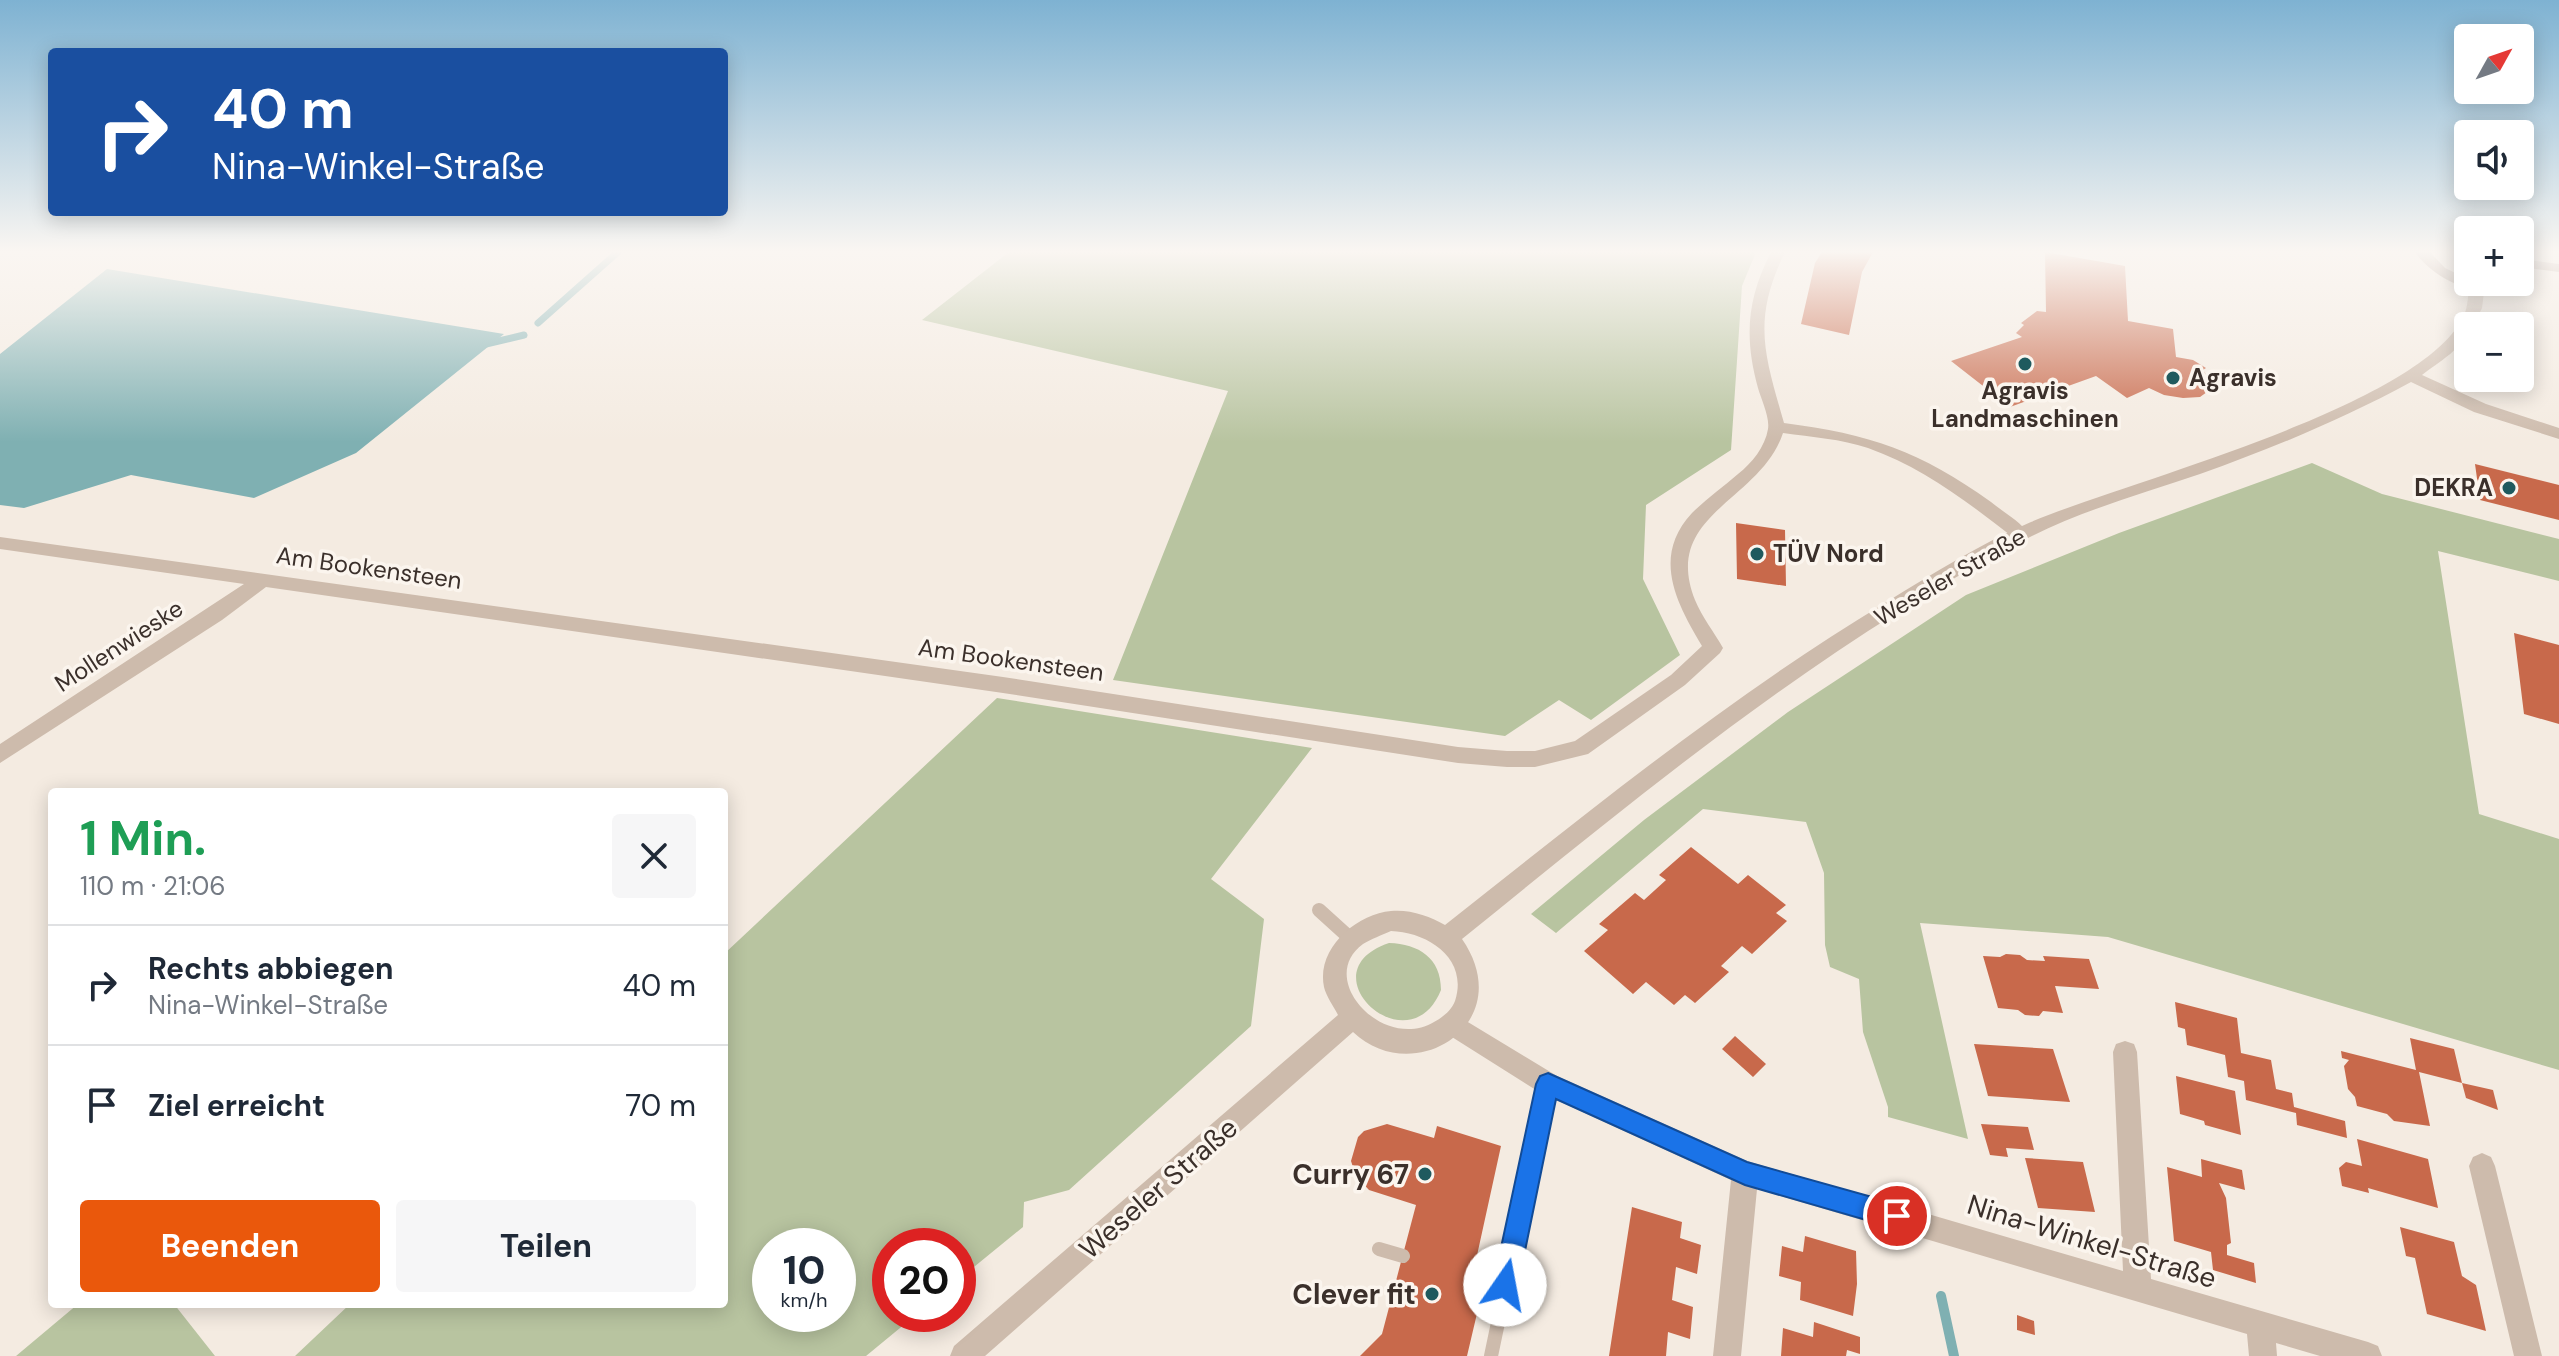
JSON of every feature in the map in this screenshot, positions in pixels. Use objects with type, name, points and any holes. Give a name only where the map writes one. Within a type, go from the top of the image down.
[{"type":"street","points":[[1755,315],[1754,329],[1777,427],[1833,435],[1884,448],[1941,475],[2020,534]]},
{"type":"street","name":"Weseler Straße","points":[[1446,938],[1586,824],[1726,719],[1854,632],[2020,534],[2343,412],[2411,376],[2451,343],[2472,315]]},
{"type":"street","points":[[2411,376],[2480,408],[2559,434]]},
{"type":"street","name":"Am Bookensteen","points":[[0,543],[1253,722],[1458,755],[1535,759],[1581,748],[1678,680],[1713,648],[1693,618],[1680,582],[1677,570],[1681,540],[1697,516],[1758,469],[1775,442],[1777,427]]},
{"type":"street","name":"Mollenwieske","points":[[0,755],[215,615],[264,579]]},
{"type":"street","points":[[1389,921],[1409,921],[1429,927],[1446,938],[1460,953],[1468,971],[1470,990],[1464,1008],[1453,1024],[1435,1036],[1413,1041],[1391,1040],[1369,1032],[1351,1019],[1334,985],[1335,967],[1351,939],[1370,926],[1389,921]]},
{"type":"street","name":"Weseler Straße","points":[[964,1356],[1351,1019]]},
{"type":"street","name":"Nina-Winkel-Straße","points":[[1453,1024],[1548,1084],[1745,1173],[2368,1356]]},
{"type":"street","points":[[2125,1052],[2138,1287]]},
{"type":"street","points":[[2482,1166],[2528,1356]]},
{"type":"street","points":[[1727,1356],[1745,1173]]},
{"type":"street","points":[[2260,1324],[2263,1356]]},
{"type":"lane","points":[[1319,910],[1351,939]]},
{"type":"lane","points":[[1491,1356],[1548,1084]]},
{"type":"lane","points":[[1379,1249],[1403,1256]]},
{"type":"lane","points":[[1473,1276],[1505,1285]]},
{"type":"green space","points":[[928,315],[1740,315],[1731,450],[1646,505],[1643,579],[1680,655],[1591,720],[1559,700],[1505,736],[1113,680],[1228,391],[922,320]]},
{"type":"green space","points":[[2312,463],[2382,494],[2559,539],[2559,581],[2438,551],[2479,814],[2559,839],[2559,1070],[2108,937],[1920,923],[1968,1139],[1888,1117],[1888,1107],[1863,1032],[1859,979],[1830,967],[1825,945],[1824,873],[1806,822],[1703,809],[1556,933],[1531,914],[1644,820],[1788,712],[1966,595],[2119,533]]},
{"type":"green space","points":[[997,698],[1312,748],[1211,879],[1264,919],[1251,1026],[1069,1190],[1024,1202],[1023,1227],[976,1265],[976,1228],[872,1228],[872,1332],[895,1332],[866,1356],[295,1356],[346,1308],[728,1308],[728,950]]},
{"type":"green space","points":[[1389,943],[1419,950],[1432,961],[1440,979],[1441,990],[1426,1012],[1407,1020],[1388,1017],[1371,1007],[1359,991],[1356,974],[1365,957]]},
{"type":"green space","points":[[73,1308],[177,1308],[215,1356],[16,1356]]},
{"type":"water","points":[[49,315],[390,315],[504,334],[356,453],[254,498],[131,475],[24,508],[0,505],[0,354]]},
{"type":"building","points":[[1803,315],[1853,315],[1849,335],[1801,324]]},
{"type":"building","points":[[2031,315],[2128,315],[2128,321],[2173,329],[2176,357],[2193,360],[2206,368],[2203,370],[2211,382],[2207,392],[2200,397],[2164,395],[2149,388],[2127,398],[2096,376],[2010,407],[1951,361],[2022,337],[2016,333],[2024,325],[2021,323]]},
{"type":"building","points":[[2475,464],[2559,485],[2559,520],[2480,500]]},
{"type":"building","points":[[1736,523],[1785,530],[1786,586],[1737,579]]},
{"type":"building","points":[[2514,633],[2559,645],[2559,724],[2524,714]]},
{"type":"building","points":[[1691,847],[1738,884],[1748,875],[1786,905],[1776,913],[1787,921],[1752,954],[1742,946],[1721,966],[1729,972],[1695,1003],[1685,995],[1674,1005],[1646,982],[1633,994],[1584,951],[1608,930],[1599,924],[1635,893],[1644,900],[1666,880],[1659,875]]},
{"type":"building","points":[[2020,955],[2027,960],[2045,961],[2043,956],[2089,959],[2099,989],[2055,986],[2063,1013],[2043,1011],[2039,1016],[2025,1015],[2018,1010],[1998,1008],[1983,956],[2000,957]]},
{"type":"building","points":[[2175,1002],[2237,1018],[2241,1053],[2271,1060],[2276,1089],[2292,1093],[2294,1107],[2345,1121],[2347,1138],[2297,1125],[2296,1113],[2246,1100],[2244,1081],[2228,1077],[2225,1055],[2187,1045],[2185,1029],[2178,1027]]},
{"type":"building","points":[[1735,1036],[1766,1064],[1753,1077],[1722,1049]]},
{"type":"building","points":[[2410,1038],[2454,1049],[2462,1083],[2419,1072],[2430,1126],[2394,1121],[2387,1114],[2357,1106],[2355,1097],[2348,1089],[2344,1066],[2349,1060],[2342,1058],[2341,1051],[2416,1070]]},
{"type":"building","points":[[1974,1044],[2053,1049],[2070,1102],[1988,1096]]},
{"type":"building","points":[[2176,1076],[2235,1091],[2241,1135],[2180,1114]]},
{"type":"building","points":[[2462,1083],[2493,1090],[2498,1110],[2466,1098]]},
{"type":"building","points":[[1387,1124],[1434,1138],[1437,1126],[1501,1146],[1467,1301],[1479,1305],[1467,1356],[1360,1356],[1382,1334],[1416,1205],[1369,1190],[1356,1176],[1351,1161],[1358,1137],[1364,1131]]},
{"type":"building","points":[[1981,1124],[2028,1127],[2034,1150],[2006,1148],[2008,1157],[1990,1155]]},
{"type":"building","points":[[2357,1139],[2428,1159],[2438,1208],[2368,1188],[2369,1193],[2342,1186],[2339,1168],[2346,1162],[2362,1166]]},
{"type":"building","points":[[2025,1158],[2083,1162],[2095,1212],[2038,1208]]},
{"type":"building","points":[[2201,1159],[2242,1170],[2245,1190],[2219,1183],[2226,1198],[2231,1243],[2227,1245],[2227,1255],[2254,1263],[2256,1283],[2213,1270],[2211,1252],[2174,1241],[2167,1167],[2202,1177]]},
{"type":"building","points":[[1632,1207],[1682,1222],[1680,1238],[1701,1245],[1697,1274],[1676,1267],[1672,1300],[1693,1307],[1690,1339],[1668,1332],[1666,1356],[1609,1356]]},
{"type":"building","points":[[2400,1227],[2454,1242],[2462,1276],[2476,1285],[2486,1331],[2427,1314],[2415,1258],[2406,1256]]},
{"type":"building","points":[[1805,1236],[1856,1251],[1857,1284],[1853,1316],[1800,1300],[1801,1282],[1779,1276],[1782,1246],[1803,1252]]},
{"type":"building","points":[[2017,1315],[2034,1321],[2035,1335],[2017,1330]]},
{"type":"building","points":[[1814,1322],[1860,1337],[1860,1354],[1847,1350],[1846,1356],[1781,1356],[1783,1328],[1813,1337]]},
{"type":"waterway","points":[[538,323],[547,315]]},
{"type":"waterway","points":[[486,344],[524,335]]},
{"type":"waterway","points":[[1941,1296],[1954,1356]]},
{"type":"place","name":"Agravis Landmaschinen","points":[[2025,364]]},
{"type":"place","name":"Agravis","points":[[2173,378]]},
{"type":"place","name":"DEKRA","points":[[2509,488]]},
{"type":"place","name":"TÜV Nord","points":[[1757,554]]},
{"type":"place","name":"Curry 67","points":[[1425,1174]]},
{"type":"place","name":"Clever fit","points":[[1432,1294]]},
{"type":"route","points":[[1505,1285],[1548,1084],[1745,1173],[1897,1216]]}]
